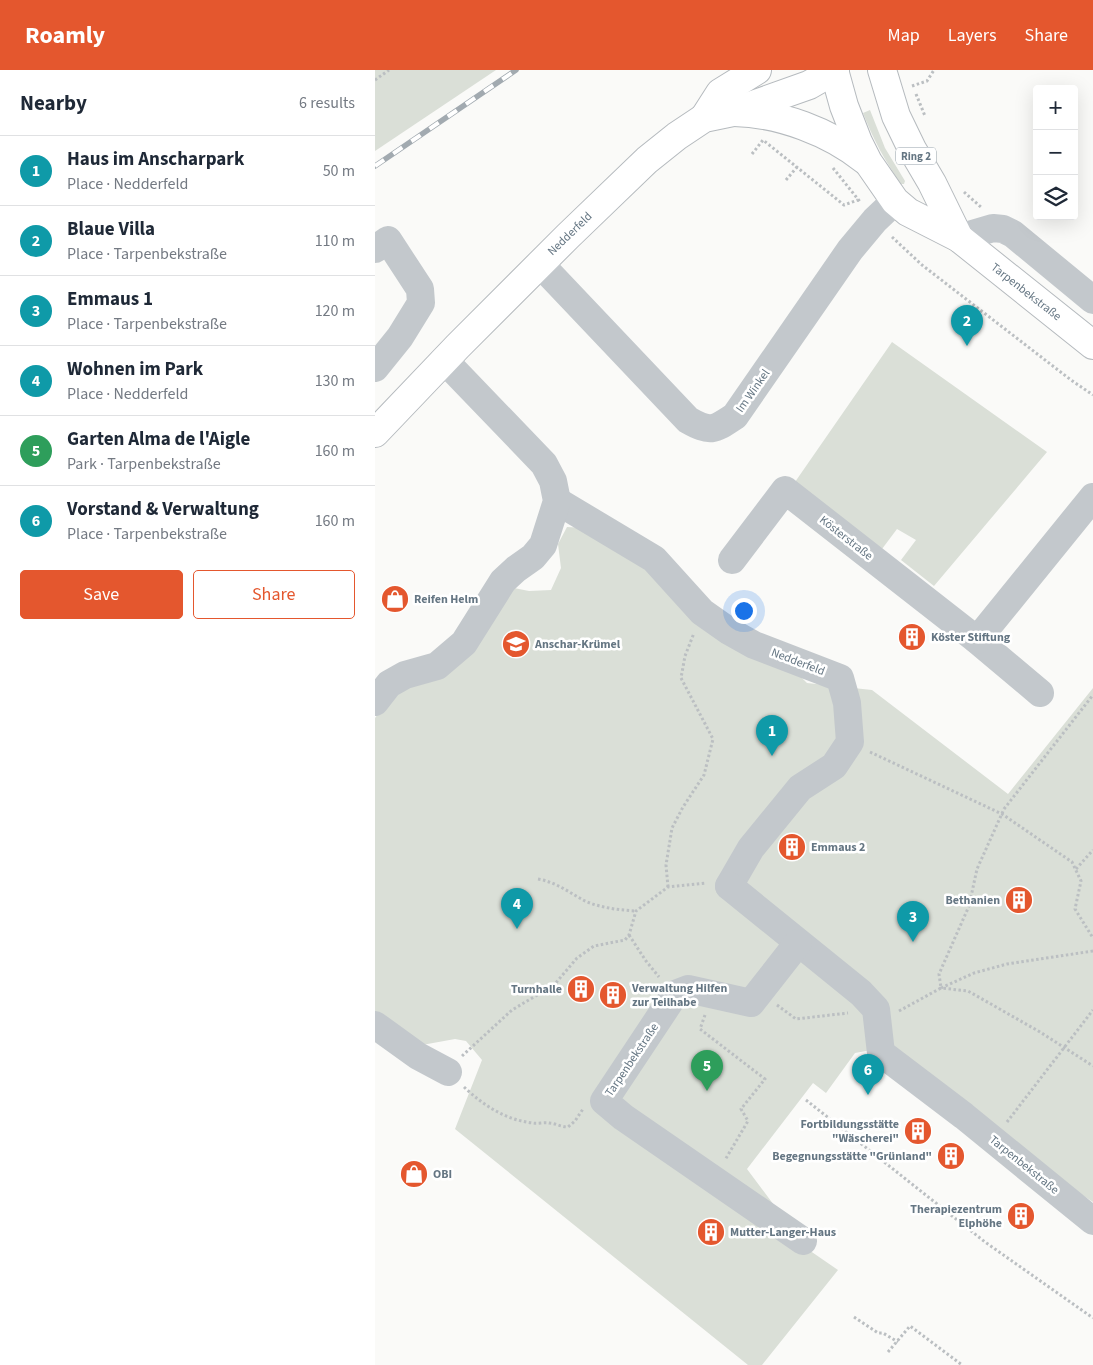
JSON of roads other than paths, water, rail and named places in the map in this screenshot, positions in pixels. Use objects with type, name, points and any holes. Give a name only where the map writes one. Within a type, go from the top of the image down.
[{"type":"main road","name":"Tarpenbekstraße","points":[[835,70],[849,122],[858,142],[868,162],[895,201],[908,212],[959,238],[1093,345]]},
{"type":"main road","name":"Nedderfeld","points":[[375,433],[444,360],[540,264],[647,160],[677,136],[705,118],[733,112],[809,85],[835,70]]},
{"type":"main road","name":"Tarpenbekstraße","points":[[882,70],[896,116],[959,238]]},
{"type":"main road","name":"Nedderfeld","points":[[705,118],[720,93],[749,73]]},
{"type":"main road","points":[[733,112],[755,114],[791,122],[817,131],[840,142],[868,162]]},
{"type":"street","name":"Im Winkel","points":[[540,264],[688,420],[703,429],[718,428],[735,416],[850,250],[875,220],[895,201]]},
{"type":"street","points":[[959,238],[993,228],[1003,228],[1013,234],[1093,300]]},
{"type":"street","points":[[375,250],[388,240],[420,289],[421,303],[401,336],[375,368]]},
{"type":"street","points":[[375,702],[389,684],[405,675],[437,666],[464,643],[503,582],[516,569],[533,557],[543,545],[557,501],[553,481],[544,464],[444,360]]},
{"type":"street","name":"Kösterstraße","points":[[732,560],[785,490],[977,640],[1040,693]]},
{"type":"street","points":[[977,640],[1093,497]]},
{"type":"street","name":"Nedderfeld","points":[[557,501],[654,559],[702,612],[729,630],[754,645],[840,678],[847,703],[850,742],[834,766],[800,788],[719,885],[798,943]]},
{"type":"street","name":"Tarpenbekstraße","points":[[803,1241],[623,1118],[604,1101],[675,994],[689,989],[751,1003],[798,943],[861,993],[876,1010],[881,1053],[964,1116],[1093,1221]]},
{"type":"street","points":[[375,1024],[418,1056],[448,1072]]},
{"type":"railway","points":[[375,166],[516,70]]},
{"type":"place","name":"Blaue Villa","points":[[967,346]]},
{"type":"place","name":"Reifen Helm","points":[[395,599]]},
{"type":"place","name":"Köster Stiftung","points":[[912,637]]},
{"type":"place","name":"Anschar-Krümel","points":[[516,644]]},
{"type":"place","name":"Haus im Anscharpark","points":[[772,756]]},
{"type":"place","name":"Emmaus 2","points":[[792,847]]},
{"type":"place","name":"Bethanien","points":[[1019,900]]},
{"type":"place","name":"Wohnen im Park","points":[[517,929]]},
{"type":"place","name":"Emmaus 1","points":[[913,942]]},
{"type":"place","name":"Turnhalle","points":[[581,989]]},
{"type":"place","name":"Verwaltung Hilfen zur Teilhabe","points":[[613,995]]},
{"type":"place","name":"Garten Alma de l'Aigle","points":[[707,1091]]},
{"type":"place","name":"Vorstand & Verwaltung","points":[[868,1095]]},
{"type":"place","name":"Fortbildungsstätte \"Wäscherei\"","points":[[918,1131]]},
{"type":"place","name":"Begegnungsstätte \"Grünland\"","points":[[951,1156]]},
{"type":"place","name":"OBI","points":[[414,1174]]},
{"type":"place","name":"Therapiezentrum Elphöhe","points":[[1021,1216]]},
{"type":"place","name":"Mutter-Langer-Haus","points":[[711,1232]]}]
